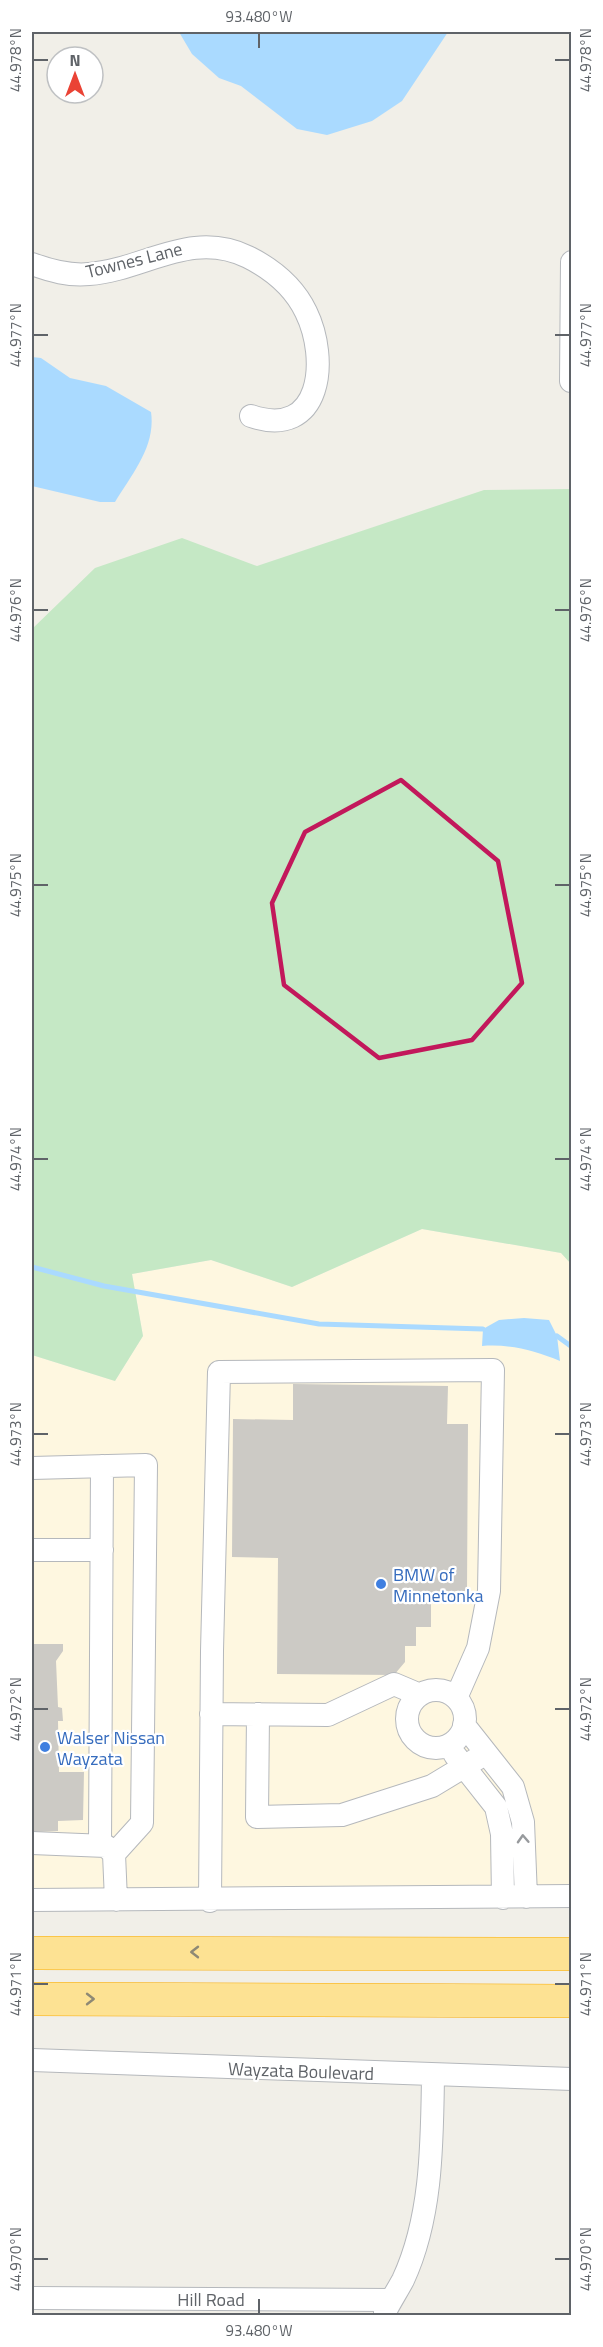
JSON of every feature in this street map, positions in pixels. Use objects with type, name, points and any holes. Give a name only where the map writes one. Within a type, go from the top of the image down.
[{"type":"highway","points":[[254,1952],[344,1935],[572,1931]]},
{"type":"highway","points":[[32,1953],[572,1954]]},
{"type":"highway","points":[[32,1999],[572,2001]]},
{"type":"highway","points":[[281,1999],[462,2019],[572,2021]]},
{"type":"street","name":"Townes Lane","points":[[32,264],[63,274],[90,274],[190,247],[218,248],[245,255],[270,269],[290,288],[306,312],[315,338],[318,366],[315,393],[306,407],[294,416],[279,421],[264,421],[251,416]]},
{"type":"street","points":[[571,381],[572,262]]},
{"type":"street","points":[[210,1901],[211,1714],[219,1372],[493,1370],[489,1591],[478,1648],[456,1698]]},
{"type":"street","points":[[32,1468],[146,1465],[142,1823],[107,1849],[32,1843]]},
{"type":"street","points":[[102,1466],[107,1849],[116,1900]]},
{"type":"street","points":[[32,1550],[102,1550]]},
{"type":"street","points":[[211,1714],[328,1714],[394,1684],[420,1695]]},
{"type":"street","points":[[438,1690],[456,1698],[464,1715],[464,1725],[460,1734],[446,1745],[428,1746],[412,1736],[408,1727],[408,1709],[420,1695],[438,1690]]},
{"type":"street","points":[[258,1714],[257,1817],[342,1815],[432,1786],[485,1754]]},
{"type":"street","points":[[464,1725],[513,1787],[523,1822],[526,1897]]},
{"type":"street","points":[[446,1745],[496,1808],[502,1834],[503,1898]]},
{"type":"street","points":[[32,1900],[210,1901],[572,1896]]},
{"type":"street","name":"Wayzata Boulevard","points":[[32,2060],[433,2076],[572,2079]]},
{"type":"street","points":[[387,2308],[403,2279],[423,2210],[431,2153],[433,2076]]},
{"type":"street","name":"Hill Road","points":[[32,2298],[387,2308]]},
{"type":"highlighted area","points":[[401,780],[498,861],[522,983],[472,1040],[379,1058],[284,985],[272,903],[305,832]]},
{"type":"shaded area","points":[[422,1229],[561,1253],[572,1264],[571,1896],[32,1900],[32,1355],[115,1381],[143,1336],[132,1274],[211,1260],[292,1287]]},
{"type":"green space","points":[[571,489],[571,1264],[561,1253],[422,1229],[292,1287],[211,1260],[132,1274],[143,1336],[115,1381],[32,1355],[32,629],[95,568],[182,538],[257,566],[484,490]]},
{"type":"water","points":[[179,32],[448,32],[402,101],[372,121],[327,135],[297,129],[241,86],[219,78],[192,54]]},
{"type":"water","points":[[32,357],[41,358],[70,378],[106,386],[151,412],[152,424],[146,448],[115,502],[100,502],[32,486]]},
{"type":"water","points":[[524,1318],[549,1320],[557,1336],[560,1361],[522,1349],[482,1346],[483,1329],[499,1320]]},
{"type":"building","points":[[293,1384],[448,1386],[447,1424],[468,1424],[467,1591],[455,1591],[455,1599],[431,1598],[431,1627],[416,1627],[416,1646],[405,1646],[405,1662],[394,1675],[277,1674],[278,1558],[232,1557],[233,1419],[293,1420]]},
{"type":"building","name":"Walser Nissan Wayzata","points":[[32,1644],[63,1644],[63,1651],[56,1661],[58,1707],[62,1708],[63,1721],[58,1721],[59,1772],[84,1772],[83,1820],[58,1821],[58,1831],[32,1832]]},
{"type":"waterway","points":[[32,1267],[104,1286],[319,1324],[483,1329]]},
{"type":"waterway","points":[[557,1336],[572,1347]]},
{"type":"place","name":"BMW of Minnetonka","points":[[381,1584]]},
{"type":"place","name":"Walser Nissan Wayzata","points":[[45,1747]]}]
